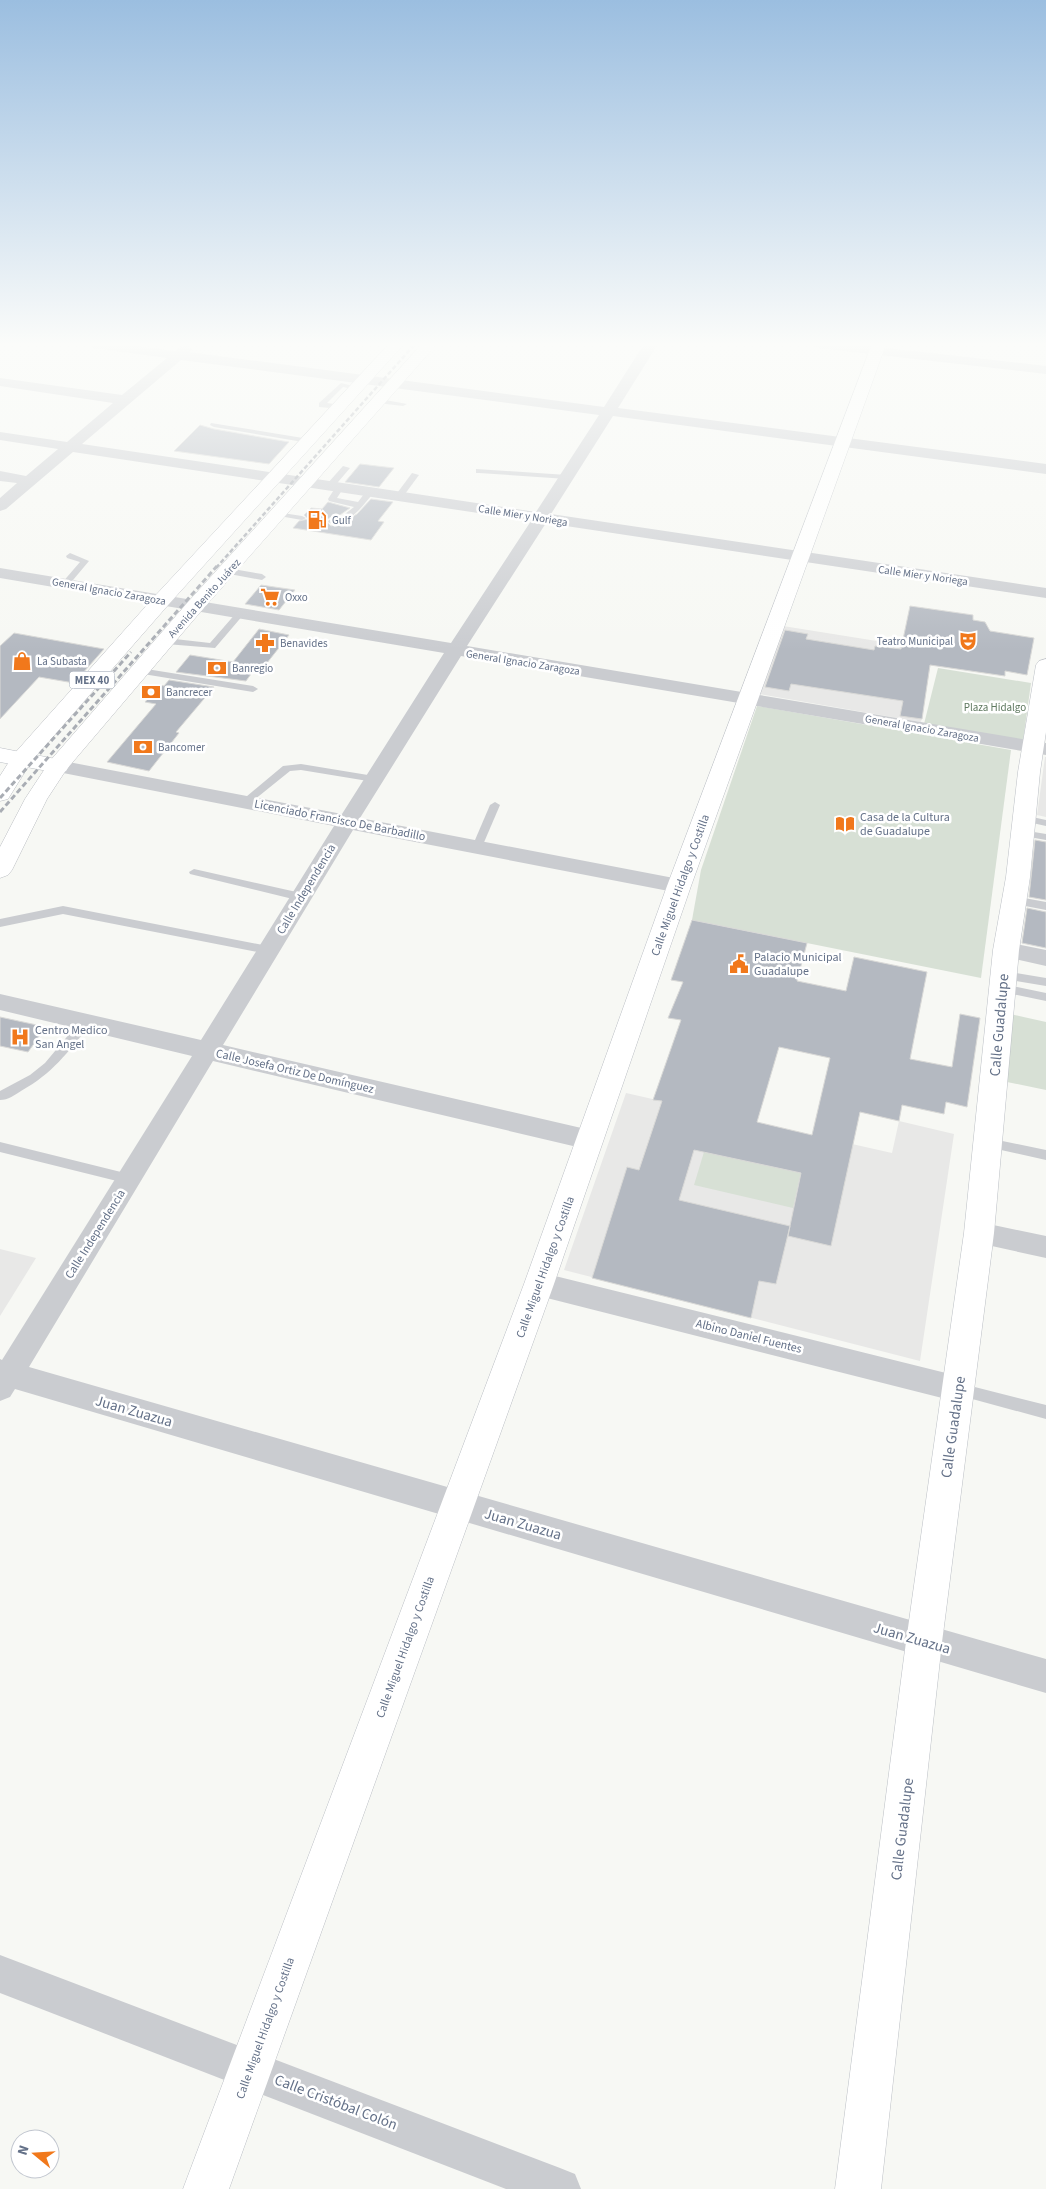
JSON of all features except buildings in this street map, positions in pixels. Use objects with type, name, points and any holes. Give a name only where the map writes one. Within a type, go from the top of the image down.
[{"type":"street","name":"Calle Mier y Noriega","points":[[59,446],[1046,593]]},
{"type":"street","name":"MEX 40","points":[[0,794],[22,759],[162,600],[304,446]]},
{"type":"street","name":"Avenida Benito Juárez","points":[[0,870],[36,799],[58,766],[195,606],[340,446]]},
{"type":"street","name":"Calle Independencia","points":[[3,1378],[129,1179],[454,650],[542,518],[586,446]]},
{"type":"street","name":"Calle Miguel Hidalgo y Costilla","points":[[206,2189],[539,1284],[679,886],[842,446]]},
{"type":"street","points":[[876,446],[1046,468]]},
{"type":"street","points":[[0,506],[70,448]]},
{"type":"street","points":[[0,476],[30,481]]},
{"type":"street","name":"General Ignacio Zaragoza","points":[[0,573],[1040,748]]},
{"type":"street","name":"Calle Guadalupe","points":[[858,2189],[924,1642],[979,1233],[1004,971],[1014,900],[1034,828],[1046,665]]},
{"type":"street","name":"Licenciado Francisco De Barbadillo","points":[[0,755],[679,886]]},
{"type":"street","points":[[1004,971],[1046,958]]},
{"type":"street","name":"Calle Josefa Ortiz De Domínguez","points":[[0,1002],[590,1140]]},
{"type":"street","points":[[979,1233],[1046,1247]]},
{"type":"street","name":"Albino Daniel Fuentes","points":[[539,1284],[958,1389]]},
{"type":"street","name":"Juan Zuazua","points":[[3,1378],[458,1505],[1046,1676]]},
{"type":"street","name":"Calle Cristóbal Colón","points":[[0,1974],[560,2189]]},
{"type":"lane","points":[[346,468],[335,487],[332,500],[358,505]]},
{"type":"lane","points":[[479,471],[567,477]]},
{"type":"lane","points":[[399,496],[415,475]]},
{"type":"lane","points":[[332,522],[343,521],[370,492]]},
{"type":"lane","points":[[279,514],[302,518]]},
{"type":"lane","points":[[65,584],[85,561],[70,556]]},
{"type":"lane","points":[[227,572],[262,577]]},
{"type":"lane","points":[[166,641],[207,647],[212,646],[240,614]]},
{"type":"lane","points":[[140,671],[252,689]]},
{"type":"lane","points":[[245,802],[287,768],[301,766],[374,779]]},
{"type":"lane","points":[[476,847],[495,806]]},
{"type":"lane","points":[[194,872],[301,898]]},
{"type":"lane","points":[[1014,900],[1046,906]]},
{"type":"lane","points":[[0,923],[63,910],[268,950]]},
{"type":"lane","points":[[1004,971],[1046,982]]},
{"type":"lane","points":[[1004,971],[1046,997]]},
{"type":"lane","points":[[2,1096],[34,1078],[49,1066],[85,1023]]},
{"type":"lane","points":[[988,1143],[1046,1155]]},
{"type":"lane","points":[[0,1147],[129,1179]]},
{"type":"lane","points":[[958,1389],[1046,1412]]},
{"type":"shaded area","points":[[783,626],[933,650],[921,722],[759,694]]},
{"type":"shaded area","points":[[1046,757],[1046,817],[1037,815]]},
{"type":"shaded area","points":[[626,1093],[892,1153],[899,1121],[954,1134],[920,1361],[564,1270]]},
{"type":"shaded area","points":[[0,1249],[36,1258],[0,1316]]},
{"type":"green space","name":"Plaza Hidalgo","points":[[938,668],[1031,683],[1023,741],[924,724]]},
{"type":"green space","points":[[757,706],[1011,750],[981,978],[692,920],[701,870]]},
{"type":"green space","points":[[1010,1014],[1046,1022],[1046,1090],[1002,1081]]},
{"type":"green space","points":[[704,1152],[801,1172],[793,1208],[694,1185]]},
{"type":"railway","points":[[216,568],[324,446]]},
{"type":"railway","points":[[0,812],[217,566]]},
{"type":"railway","points":[[0,798],[131,652]]},
{"type":"place","name":"Gulf","points":[[317,520]]},
{"type":"place","name":"Oxxo","points":[[270,597]]},
{"type":"place","name":"Teatro Municipal","points":[[968,641]]},
{"type":"place","name":"Benavides","points":[[265,643]]},
{"type":"place","name":"La Subasta","points":[[22,661]]},
{"type":"place","name":"Banregio","points":[[217,668]]},
{"type":"place","name":"Bancrecer","points":[[151,692]]},
{"type":"place","name":"Bancomer","points":[[143,747]]},
{"type":"place","name":"Casa de la Cultura de Guadalupe","points":[[845,824]]},
{"type":"place","name":"Palacio Municipal Guadalupe","points":[[739,964]]},
{"type":"place","name":"Centro Medico San Angel","points":[[20,1037]]}]
